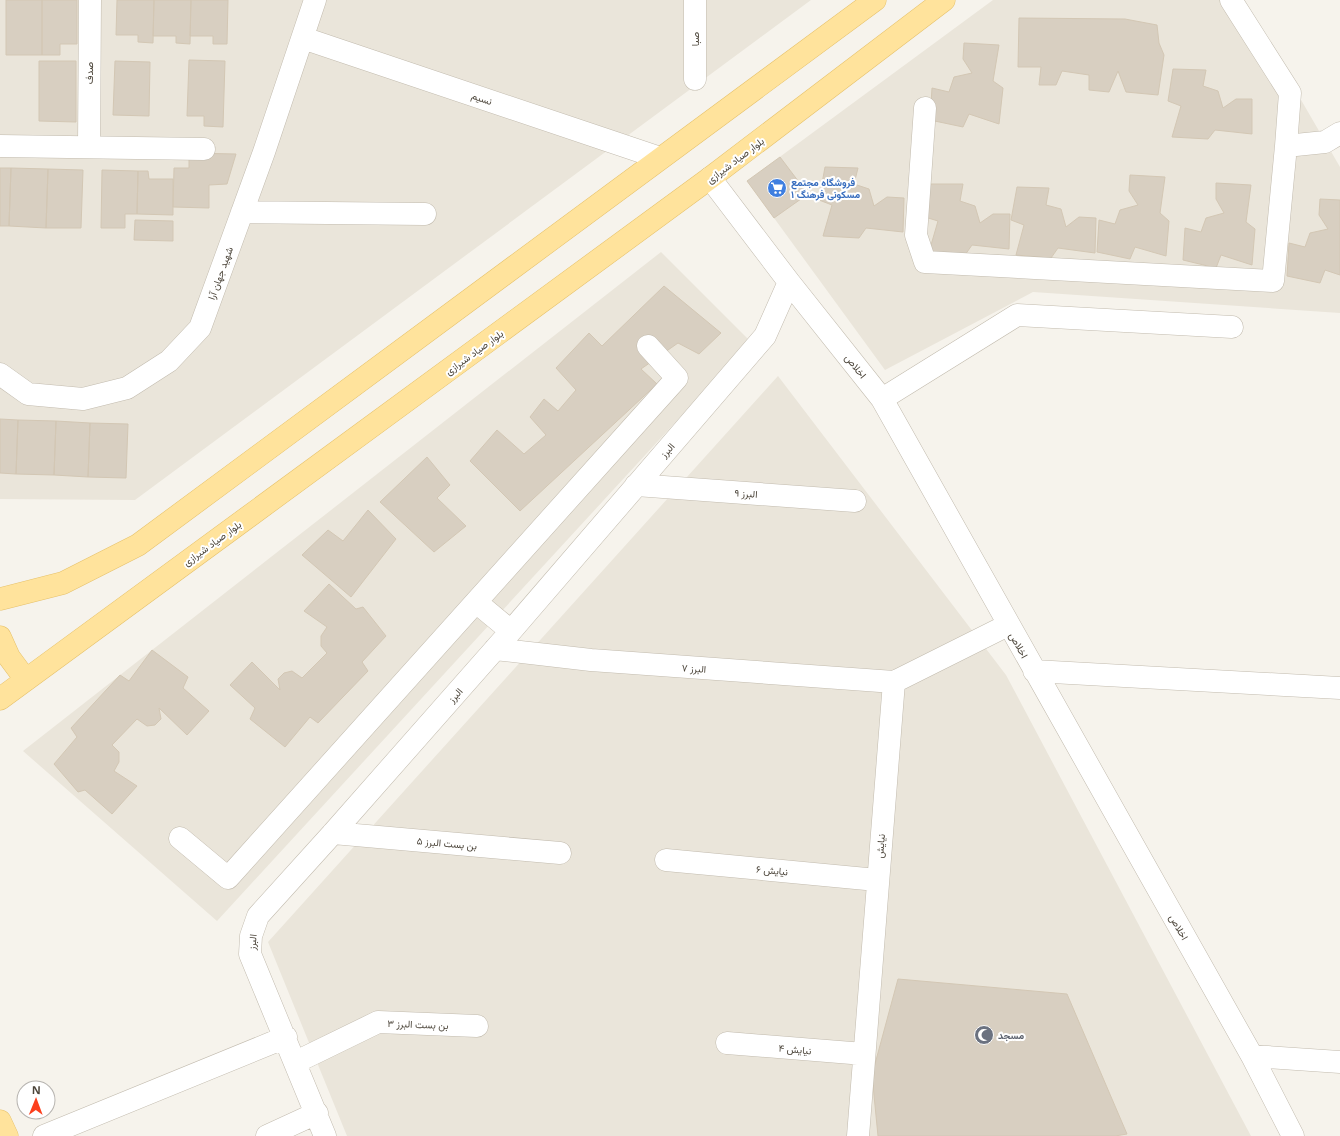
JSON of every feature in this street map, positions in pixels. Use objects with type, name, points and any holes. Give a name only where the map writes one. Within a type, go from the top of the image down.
[{"type":"main road","points":[[0,600],[63,584],[138,545],[875,0]]},
{"type":"main road","name":"بلوار صیاد شیرازی","points":[[0,699],[710,178],[944,0]]},
{"type":"main road","points":[[0,637],[9,657],[26,680]]},
{"type":"main road","points":[[0,1121],[7,1136]]},
{"type":"street","name":"صدف","points":[[89,147],[90,0]]},
{"type":"street","name":"شهید جهان آرا","points":[[0,374],[28,394],[83,399],[126,388],[169,361],[200,328],[242,212],[315,0]]},
{"type":"street","name":"صبا","points":[[695,0],[695,79]]},
{"type":"street","points":[[925,108],[916,235],[925,262],[1273,281],[1290,93],[1231,0]]},
{"type":"street","name":"نسیم","points":[[303,38],[660,158]]},
{"type":"street","points":[[1286,146],[1325,142],[1340,133]]},
{"type":"street","points":[[0,146],[204,150]]},
{"type":"street","name":"اخلاص","points":[[710,178],[789,282],[882,399],[1252,1056],[1293,1136]]},
{"type":"street","points":[[242,212],[425,214]]},
{"type":"street","name":"البرز","points":[[325,1136],[286,1037],[250,954],[251,936],[258,916],[511,631],[765,336],[789,282]]},
{"type":"street","points":[[882,399],[1017,315],[1232,327]]},
{"type":"street","points":[[180,838],[228,878],[677,378],[648,346]]},
{"type":"street","name":"البرز ۹","points":[[636,485],[855,501]]},
{"type":"street","points":[[476,602],[511,631]]},
{"type":"street","points":[[894,682],[1008,625]]},
{"type":"street","name":"البرز ۷","points":[[495,649],[591,660],[894,682]]},
{"type":"street","points":[[1034,671],[1340,688]]},
{"type":"street","name":"نیایش","points":[[858,1136],[894,682]]},
{"type":"street","name":"بن بست البرز ۵","points":[[333,833],[560,853]]},
{"type":"street","name":"نیایش ۶","points":[[666,860],[878,880]]},
{"type":"street","name":"بن بست البرز ۳","points":[[296,1062],[378,1022],[477,1026]]},
{"type":"street","points":[[44,1136],[286,1037]]},
{"type":"street","name":"نیایش ۴","points":[[727,1043],[864,1054]]},
{"type":"street","points":[[1252,1056],[1340,1062]]},
{"type":"street","points":[[267,1136],[316,1113]]},
{"type":"shaded area","points":[[0,0],[811,0],[135,500],[0,499]]},
{"type":"shaded area","points":[[993,0],[1243,0],[1340,167],[1340,313],[1033,292],[885,370],[747,181]]},
{"type":"shaded area","points":[[661,252],[750,341],[217,921],[23,751]]},
{"type":"shaded area","points":[[778,376],[1006,675],[1251,1136],[347,1136],[268,942]]},
{"type":"building","points":[[6,0],[42,0],[42,55],[6,55]]},
{"type":"building","points":[[42,0],[77,0],[77,44],[60,44],[60,55],[42,55]]},
{"type":"building","points":[[117,0],[154,0],[153,43],[138,42],[138,35],[116,35]]},
{"type":"building","points":[[154,0],[191,0],[190,44],[176,43],[176,36],[153,36]]},
{"type":"building","points":[[191,0],[228,0],[227,44],[213,44],[213,36],[190,36]]},
{"type":"building","points":[[1019,18],[1125,19],[1157,25],[1159,43],[1164,55],[1158,95],[1126,92],[1118,71],[1109,92],[1089,90],[1089,75],[1062,71],[1056,85],[1039,85],[1041,67],[1018,67]]},
{"type":"building","points":[[964,43],[999,45],[993,81],[1003,88],[999,124],[969,114],[963,127],[930,120],[932,88],[949,92],[954,77],[972,73],[963,59]]},
{"type":"building","points":[[189,60],[225,61],[223,127],[204,126],[204,116],[187,116]]},
{"type":"building","points":[[39,61],[76,61],[76,122],[39,121]]},
{"type":"building","points":[[115,61],[150,62],[149,116],[113,115]]},
{"type":"building","points":[[1173,69],[1206,70],[1203,86],[1218,91],[1223,108],[1236,99],[1252,99],[1252,134],[1215,130],[1208,139],[1172,137],[1181,106],[1168,101]]},
{"type":"building","points":[[189,153],[236,154],[227,184],[209,185],[209,208],[173,207],[174,168],[189,168]]},
{"type":"building","name":"فروشگاه مجتمع مسکونی فرهنگ ۱","points":[[780,157],[808,194],[774,218],[747,181]]},
{"type":"building","points":[[825,167],[858,168],[854,184],[869,189],[874,206],[887,197],[904,198],[903,232],[866,228],[859,238],[823,236],[832,205],[819,200]]},
{"type":"building","points":[[0,168],[11,168],[9,226],[0,226]]},
{"type":"building","points":[[11,168],[48,169],[46,228],[9,226]]},
{"type":"building","points":[[48,169],[83,170],[81,228],[46,228]]},
{"type":"building","points":[[102,170],[138,171],[137,214],[125,214],[125,228],[101,228]]},
{"type":"building","points":[[138,171],[148,171],[149,179],[173,179],[173,215],[137,214]]},
{"type":"building","points":[[1130,175],[1165,177],[1160,213],[1169,221],[1166,256],[1135,247],[1130,259],[1097,252],[1099,220],[1115,224],[1120,210],[1138,205],[1129,191]]},
{"type":"building","points":[[1216,183],[1251,185],[1246,222],[1255,229],[1252,265],[1221,255],[1216,268],[1183,260],[1185,228],[1201,232],[1206,218],[1224,213],[1216,199]]},
{"type":"building","points":[[931,184],[963,184],[960,201],[975,206],[980,223],[993,214],[1010,214],[1009,249],[972,245],[965,255],[929,252],[938,221],[925,217]]},
{"type":"building","points":[[1017,187],[1049,188],[1046,205],[1061,209],[1066,227],[1079,217],[1096,218],[1095,253],[1058,248],[1051,258],[1016,255],[1024,225],[1011,220]]},
{"type":"building","points":[[1320,199],[1340,200],[1340,275],[1325,270],[1320,283],[1287,276],[1289,243],[1305,247],[1310,233],[1328,229],[1319,215]]},
{"type":"building","points":[[135,220],[173,221],[173,241],[134,240]]},
{"type":"building","points":[[664,286],[721,333],[699,354],[678,343],[641,369],[657,384],[520,511],[470,461],[497,430],[524,454],[546,435],[530,417],[544,399],[558,411],[576,390],[556,368],[589,333],[602,346]]},
{"type":"building","points":[[0,419],[18,420],[16,474],[0,473]]},
{"type":"building","points":[[18,420],[56,421],[54,475],[16,474]]},
{"type":"building","points":[[56,421],[90,423],[88,477],[54,475]]},
{"type":"building","points":[[90,423],[128,424],[126,478],[88,477]]},
{"type":"building","points":[[427,457],[450,485],[437,498],[466,526],[434,552],[380,502]]},
{"type":"building","points":[[368,510],[396,539],[351,597],[302,555],[328,530],[343,541]]},
{"type":"building","points":[[329,584],[356,609],[363,607],[386,636],[362,662],[368,671],[318,723],[310,717],[285,747],[250,719],[255,708],[230,685],[252,662],[280,690],[278,679],[284,673],[292,671],[302,678],[327,653],[321,646],[321,636],[327,627],[304,611]]},
{"type":"building","points":[[152,650],[188,677],[183,688],[209,711],[187,735],[159,708],[161,719],[155,725],[147,726],[137,719],[112,745],[119,752],[119,762],[114,771],[137,786],[112,814],[85,790],[78,792],[54,764],[77,737],[71,728],[120,675],[129,681]]},
{"type":"building","name":"مسجد","points":[[898,979],[1067,994],[1127,1134],[1115,1136],[878,1136],[872,1075]]},
{"type":"place","name":"فروشگاه مجتمع مسکونی فرهنگ ۱","points":[[777,188]]},
{"type":"place","name":"مسجد","points":[[984,1035]]}]
